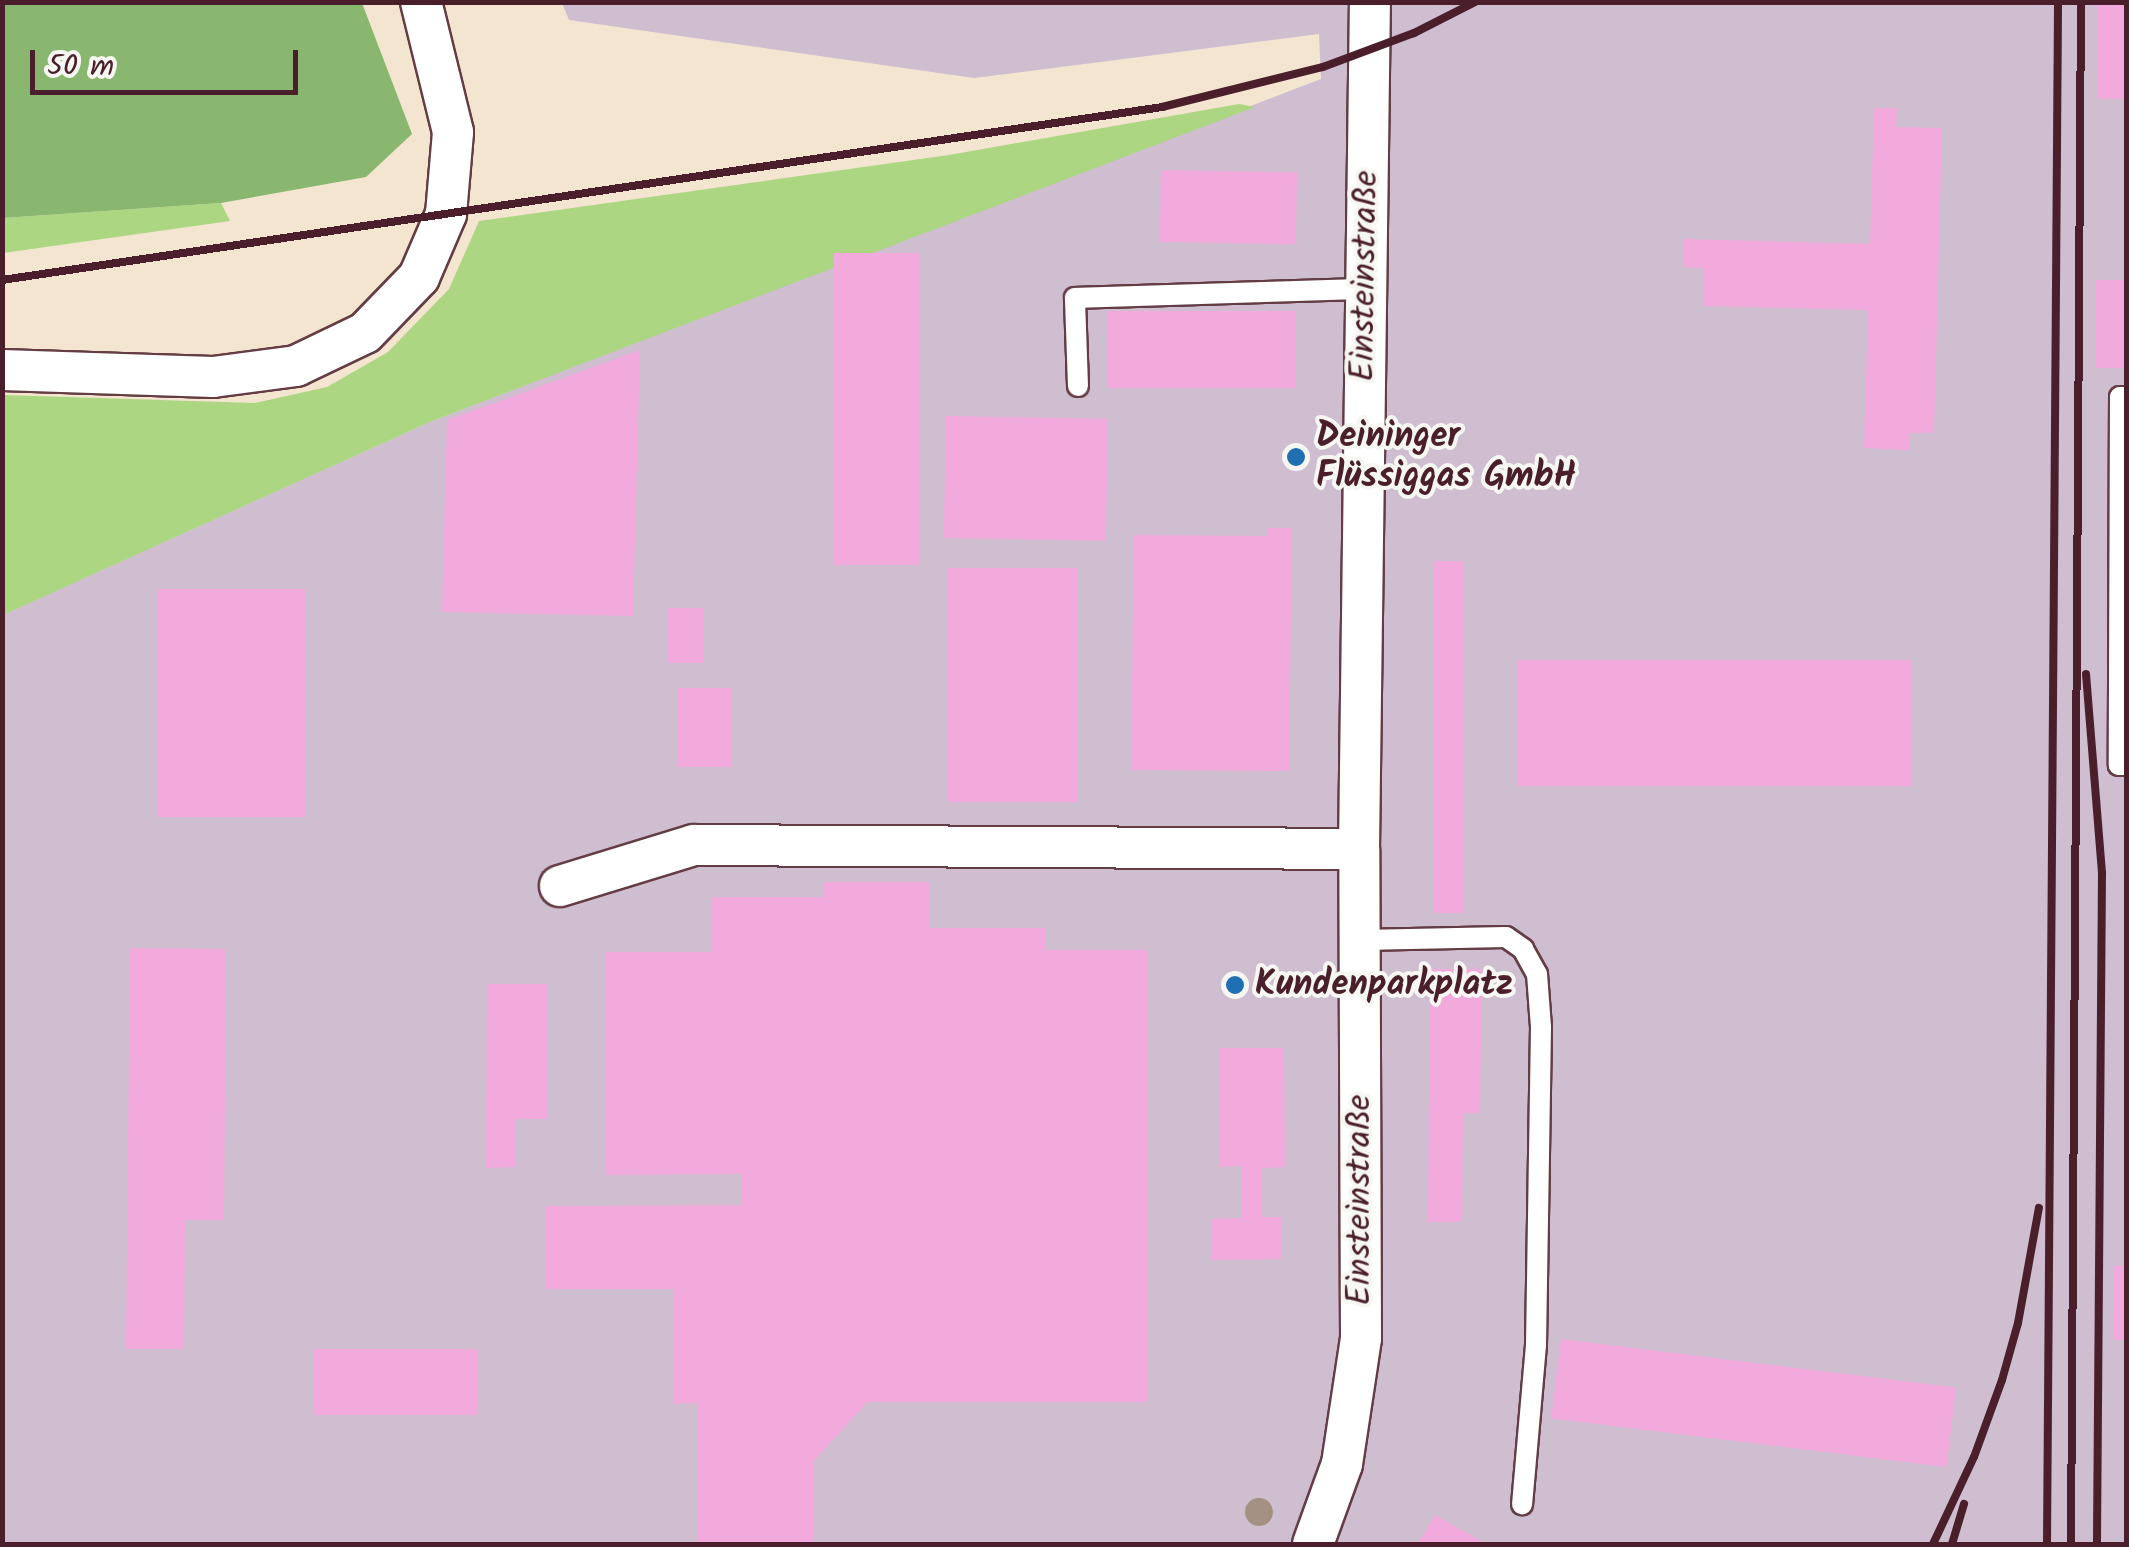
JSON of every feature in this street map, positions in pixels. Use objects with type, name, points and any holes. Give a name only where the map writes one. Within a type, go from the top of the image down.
[{"type":"street","points":[[2,370],[213,376],[296,366],[364,333],[420,277],[446,214],[454,132],[420,2]]},
{"type":"street","name":"Einsteinstraße","points":[[1314,1544],[1342,1464],[1361,1338],[1359,849],[1370,2]]},
{"type":"street","points":[[560,886],[694,845],[1359,849]]},
{"type":"lane","points":[[1078,386],[1075,298],[1366,289]]},
{"type":"lane","points":[[2126,397],[2120,397],[2118,764],[2126,764]]},
{"type":"lane","points":[[1361,940],[1506,937],[1523,948],[1538,974],[1541,1027],[1536,1345],[1522,1504]]},
{"type":"shaded area","points":[[562,3],[2126,3],[2126,1544],[3,1544],[2,615],[432,421],[1321,79],[1319,34],[974,78],[569,20]]},
{"type":"green space","points":[[3,2],[362,3],[412,134],[366,177],[221,203],[3,218]]},
{"type":"green space","points":[[1239,104],[1255,107],[432,421],[3,615],[3,395],[255,403],[327,387],[388,352],[449,289],[479,221],[949,155]]},
{"type":"green space","points":[[221,203],[230,221],[3,253],[3,218]]},
{"type":"building","points":[[2097,2],[2126,2],[2126,99],[2097,99]]},
{"type":"building","points":[[1874,108],[1897,108],[1896,127],[1942,128],[1934,433],[1909,433],[1909,450],[1864,448],[1868,310],[1703,306],[1703,268],[1683,267],[1684,239],[1870,244]]},
{"type":"building","points":[[1161,170],[1297,172],[1296,244],[1160,242]]},
{"type":"building","points":[[834,253],[919,253],[919,565],[834,565]]},
{"type":"building","points":[[2095,280],[2126,280],[2126,368],[2095,368]]},
{"type":"building","points":[[1108,311],[1295,311],[1295,388],[1108,388]]},
{"type":"building","points":[[640,350],[633,616],[442,612],[447,420]]},
{"type":"building","points":[[946,416],[1108,419],[1106,541],[944,538]]},
{"type":"building","points":[[1268,528],[1292,528],[1289,771],[1131,770],[1134,535],[1267,536]]},
{"type":"building","points":[[1433,561],[1464,561],[1464,913],[1433,913]]},
{"type":"building","points":[[948,568],[1077,568],[1077,802],[948,802]]},
{"type":"building","points":[[158,589],[305,589],[305,817],[158,817]]},
{"type":"building","points":[[667,608],[704,608],[704,663],[667,663]]},
{"type":"building","points":[[1518,660],[1911,660],[1911,786],[1518,786]]},
{"type":"building","points":[[677,688],[731,688],[731,767],[677,767]]},
{"type":"building","points":[[823,882],[929,882],[929,928],[1046,928],[1046,950],[1148,950],[1148,1402],[867,1402],[813,1462],[814,1544],[697,1544],[697,1403],[674,1404],[673,1289],[545,1289],[546,1206],[742,1205],[742,1174],[606,1175],[606,952],[711,952],[711,897],[823,897]]},
{"type":"building","points":[[130,948],[226,949],[224,1220],[185,1220],[184,1349],[126,1349]]},
{"type":"building","points":[[1430,969],[1482,969],[1480,1113],[1463,1113],[1462,1222],[1428,1222]]},
{"type":"building","points":[[487,984],[548,984],[547,1119],[516,1119],[515,1167],[486,1168]]},
{"type":"building","points":[[1220,1048],[1284,1048],[1285,1167],[1262,1168],[1262,1217],[1281,1217],[1281,1259],[1211,1260],[1211,1219],[1241,1218],[1241,1166],[1220,1167]]},
{"type":"building","points":[[2114,1266],[2126,1266],[2126,1340],[2114,1340]]},
{"type":"building","points":[[1561,1339],[1956,1388],[1946,1467],[1551,1418]]},
{"type":"building","points":[[313,1349],[477,1349],[477,1415],[313,1415]]},
{"type":"building","points":[[1435,1515],[1486,1544],[1418,1544]]},
{"type":"railway","points":[[2,280],[1162,107],[1323,67],[1414,33],[1475,2]]},
{"type":"railway","points":[[2047,1544],[2058,2]]},
{"type":"railway","points":[[2071,1544],[2081,2]]},
{"type":"railway","points":[[2086,674],[2102,873],[2097,1544]]},
{"type":"railway","points":[[1933,1544],[1974,1457],[2002,1380],[2018,1323],[2039,1208]]},
{"type":"railway","points":[[1952,1544],[1964,1504]]},
{"type":"place","name":"Deininger Flüssiggas GmbH","points":[[1296,457]]},
{"type":"place","name":"Kundenparkplatz","points":[[1235,985]]}]
